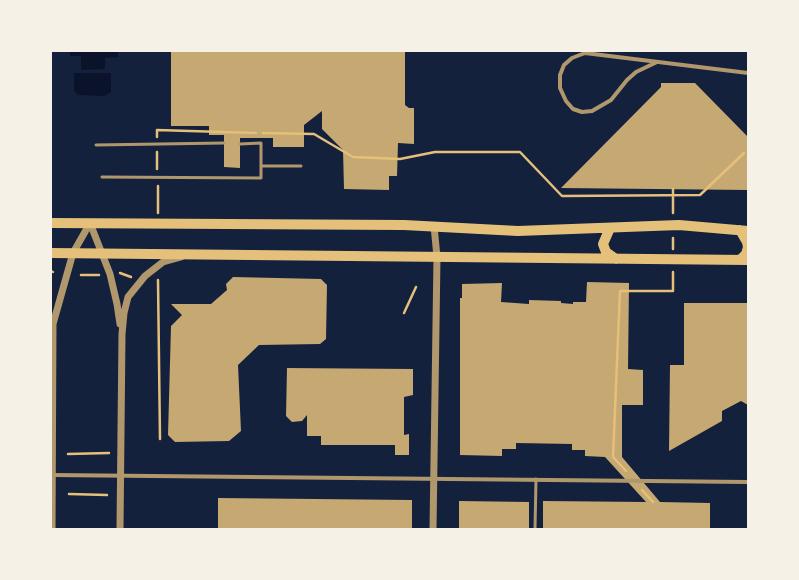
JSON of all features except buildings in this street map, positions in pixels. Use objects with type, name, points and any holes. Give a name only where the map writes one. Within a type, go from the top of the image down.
[{"type":"main road","points":[[51,222],[404,225],[524,231],[679,224],[744,231],[748,247],[744,260],[616,260],[51,253]]},
{"type":"main road","points":[[610,228],[603,244],[606,252],[616,260]]},
{"type":"street","points":[[657,62],[636,72],[627,80],[611,100],[592,111],[582,112],[573,109],[566,101],[560,88],[560,75],[564,65],[572,58],[585,53],[748,73]]},
{"type":"street","points":[[52,529],[52,322],[73,253],[90,223]]},
{"type":"street","points":[[90,223],[112,283],[122,334]]},
{"type":"street","points":[[433,529],[437,257],[434,226]]},
{"type":"street","points":[[120,529],[122,334],[124,313],[128,297],[154,268],[163,262],[188,254]]},
{"type":"street","points":[[52,475],[748,482]]},
{"type":"lane","points":[[96,145],[224,143]]},
{"type":"lane","points":[[102,177],[261,178],[261,144],[240,144]]},
{"type":"lane","points":[[261,166],[301,166]]},
{"type":"lane","points":[[536,480],[536,529]]},
{"type":"path","points":[[157,138],[157,130],[314,134],[353,157],[400,160],[435,152],[520,152],[562,196],[700,195],[744,154]]},
{"type":"path","points":[[157,146],[157,170]]},
{"type":"path","points":[[158,185],[158,217]]},
{"type":"path","points":[[673,189],[673,220]]},
{"type":"path","points":[[673,236],[673,252]]},
{"type":"path","points":[[613,457],[620,292],[673,291],[673,268]]},
{"type":"path","points":[[81,275],[101,275]]},
{"type":"path","points":[[158,280],[160,439]]},
{"type":"path","points":[[404,312],[416,287]]},
{"type":"path","points":[[68,454],[109,453]]},
{"type":"path","points":[[69,494],[107,495]]},
{"type":"water","points":[[70,51],[118,51],[118,57],[105,58],[105,69],[81,70],[81,56],[70,56]]},
{"type":"water","points":[[74,73],[111,73],[111,92],[104,96],[78,95],[74,91]]}]
